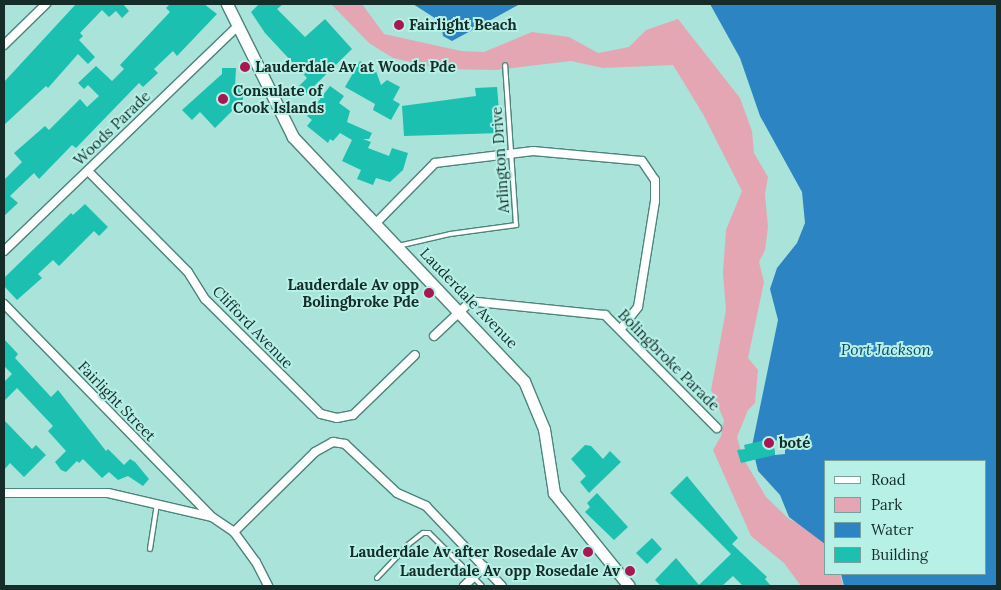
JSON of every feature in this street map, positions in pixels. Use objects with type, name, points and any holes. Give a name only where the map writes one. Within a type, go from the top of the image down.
[{"type":"main road","name":"Lauderdale Avenue","points":[[227,4],[294,137],[511,364],[530,389],[544,429],[554,493],[629,586]]},
{"type":"street","points":[[4,45],[46,4]]},
{"type":"street","name":"Woods Parade","points":[[4,251],[238,26]]},
{"type":"street","points":[[376,223],[435,163],[533,151],[627,157],[642,161],[648,167],[655,180],[655,201],[638,307],[621,329]]},
{"type":"street","name":"Clifford Avenue","points":[[88,171],[188,272],[205,299],[321,414],[337,418],[353,414],[414,355]]},
{"type":"street","name":"Bolingbroke Parade","points":[[434,336],[461,311],[476,302],[583,311],[605,315],[621,329],[717,428]]},
{"type":"street","name":"Fairlight Street","points":[[4,304],[212,517]]},
{"type":"street","points":[[234,532],[315,452],[334,442],[345,444],[361,456],[396,493],[426,506],[502,586]]},
{"type":"street","points":[[4,493],[108,493],[157,502],[212,517],[234,532],[256,562],[268,586]]},
{"type":"street","points":[[464,586],[484,567]]},
{"type":"lane","name":"Arlington Drive","points":[[398,246],[450,234],[516,225],[505,65]]},
{"type":"lane","points":[[150,550],[157,502]]},
{"type":"lane","points":[[377,578],[409,544],[423,533],[430,533],[482,586]]},
{"type":"green space","points":[[331,4],[362,4],[384,34],[461,51],[484,52],[532,32],[569,37],[598,53],[629,47],[646,30],[678,19],[740,98],[752,131],[754,153],[768,177],[765,194],[768,227],[765,250],[759,262],[764,282],[748,358],[758,370],[755,403],[748,410],[737,437],[743,458],[766,497],[789,519],[811,529],[824,539],[824,575],[840,575],[843,586],[801,586],[784,563],[751,536],[713,450],[721,436],[724,420],[711,390],[726,310],[723,273],[726,230],[742,191],[703,114],[673,65],[603,68],[571,61],[495,70],[442,69],[393,58],[369,43]]},
{"type":"water","points":[[413,4],[520,4],[452,41],[443,36],[441,22]]},
{"type":"water","name":"Port Jackson","points":[[710,4],[997,4],[997,586],[844,586],[841,575],[986,575],[986,460],[824,460],[824,543],[789,517],[780,495],[758,471],[752,446],[778,320],[770,289],[777,268],[797,243],[805,223],[802,192],[760,116],[740,58]]},
{"type":"pier","points":[[807,435],[809,449],[805,450],[803,440],[796,441],[797,449],[794,450],[793,444],[785,446],[785,454],[775,455],[773,441]]},
{"type":"building","points":[[76,4],[123,4],[129,11],[122,18],[116,11],[109,17],[102,10],[80,33],[83,36],[79,40],[95,57],[88,64],[78,54],[48,88],[46,86],[4,125],[4,82]]},
{"type":"building","points":[[170,4],[204,4],[217,14],[177,56],[173,51],[154,69],[158,73],[143,87],[139,83],[76,148],[72,145],[39,179],[34,173],[10,196],[18,203],[4,216],[4,180],[22,162],[14,153],[45,126],[49,130],[80,99],[87,107],[99,96],[88,85],[84,89],[78,83],[96,66],[112,81],[124,69],[120,65],[170,12],[166,8]]},
{"type":"building","points":[[259,4],[283,4],[277,9],[305,37],[325,19],[352,49],[306,94],[298,87],[307,78],[265,33],[251,12]]},
{"type":"building","points":[[360,61],[376,71],[381,85],[387,80],[400,87],[393,100],[400,104],[391,120],[373,110],[375,104],[345,87]]},
{"type":"building","points":[[222,68],[236,68],[235,88],[243,88],[243,100],[215,128],[200,112],[192,120],[182,110],[222,74]]},
{"type":"building","points":[[330,86],[344,96],[339,103],[350,111],[347,122],[372,133],[369,139],[363,139],[371,142],[368,148],[389,156],[392,148],[408,153],[403,170],[390,182],[376,178],[373,185],[357,179],[361,170],[342,161],[352,140],[340,133],[333,141],[330,139],[328,143],[307,126],[312,120],[307,116]]},
{"type":"building","points":[[497,87],[501,133],[404,136],[402,106],[476,96],[475,88]]},
{"type":"building","points":[[85,204],[108,227],[99,236],[94,231],[59,266],[53,260],[38,274],[42,278],[17,300],[4,286],[4,278],[71,213],[73,215]]},
{"type":"building","points":[[4,339],[18,354],[15,358],[51,397],[58,390],[106,451],[108,449],[124,465],[130,459],[135,462],[149,479],[143,486],[128,476],[118,480],[109,472],[102,478],[83,459],[79,463],[77,461],[66,472],[61,470],[55,462],[66,451],[48,431],[53,426],[17,388],[4,401],[4,382],[12,374],[4,366]]},
{"type":"building","points":[[4,420],[32,449],[36,445],[46,455],[24,477],[10,463],[4,470]]},
{"type":"building","points":[[773,438],[775,455],[741,463],[737,450],[745,449],[744,445]]},
{"type":"building","points":[[585,445],[591,446],[603,459],[610,451],[621,462],[589,493],[580,482],[586,476],[571,459]]},
{"type":"building","points":[[687,476],[738,538],[732,544],[767,577],[765,579],[771,586],[743,586],[733,576],[722,586],[661,586],[655,580],[676,558],[699,585],[731,554],[670,493]]},
{"type":"building","points":[[597,493],[628,527],[614,540],[585,512],[590,507],[587,503]]},
{"type":"building","points":[[652,538],[662,549],[647,564],[636,553]]},
{"type":"place","name":"Fairlight Beach","points":[[399,25]]},
{"type":"place","name":"Lauderdale Av at Woods Pde","points":[[245,67]]},
{"type":"place","name":"Consulate of Cook Islands","points":[[223,99]]},
{"type":"place","name":"Lauderdale Av opp Bolingbroke Pde","points":[[429,293]]},
{"type":"place","name":"boté","points":[[769,443]]},
{"type":"place","name":"Lauderdale Av after Rosedale Av","points":[[588,552]]},
{"type":"place","name":"Lauderdale Av opp Rosedale Av","points":[[630,571]]}]
